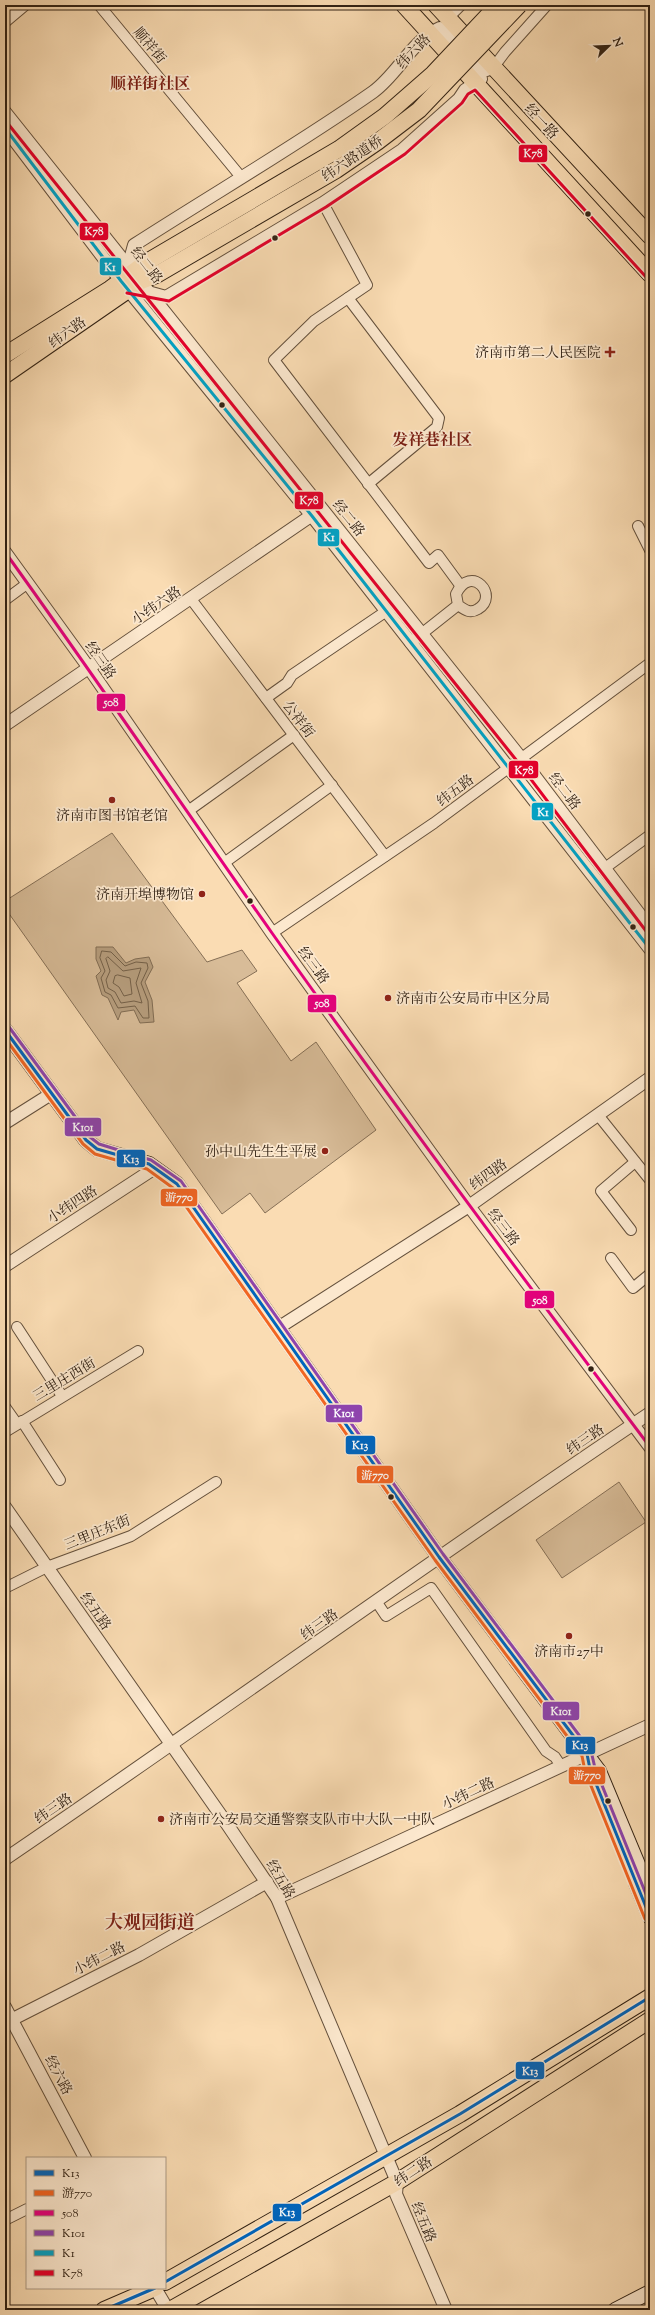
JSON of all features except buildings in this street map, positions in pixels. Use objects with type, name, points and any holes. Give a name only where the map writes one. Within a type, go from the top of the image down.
[{"type":"main road","name":"经一路","points":[[404,5],[650,274]]},
{"type":"main road","name":"经一路","points":[[436,5],[650,236]]},
{"type":"main road","name":"纬六路道桥","points":[[147,262],[339,149],[385,116],[434,74],[498,5]]},
{"type":"main road","name":"纬六路道桥","points":[[156,275],[336,170],[377,142],[424,105],[519,5]]},
{"type":"main road","name":"纬六路","points":[[5,375],[134,280],[147,262]]},
{"type":"main road","name":"纬六路","points":[[5,355],[134,280],[156,275]]},
{"type":"main road","points":[[5,1030],[86,1140],[96,1149],[130,1157],[155,1168],[177,1184],[439,1557],[599,1771],[650,1893]]},
{"type":"main road","points":[[587,1754],[590,1770],[650,1918]]},
{"type":"main road","name":"纬二路","points":[[166,2281],[386,2158],[650,1997]]},
{"type":"main road","name":"纬二路","points":[[169,2310],[397,2182],[650,2020]]},
{"type":"main road","points":[[104,2310],[153,2289]]},
{"type":"main road","points":[[615,2310],[650,2292]]},
{"type":"street","points":[[5,21],[24,5]]},
{"type":"street","name":"顺祥街","points":[[99,5],[241,176]]},
{"type":"street","points":[[448,18],[461,5]]},
{"type":"street","points":[[134,280],[166,297],[323,203],[402,150],[459,99],[465,90],[476,84],[493,68],[547,5]]},
{"type":"street","name":"纬六路","points":[[134,280],[134,245],[241,176],[312,134],[375,90],[415,48],[420,40],[430,33],[440,28],[480,72],[493,68]]},
{"type":"street","name":"经二路","points":[[5,112],[385,612],[650,949]]},
{"type":"street","name":"经二路","points":[[5,128],[134,280],[322,508],[521,758],[650,928]]},
{"type":"street","points":[[323,203],[368,285],[314,321],[274,360],[430,563],[438,555],[460,585]]},
{"type":"street","points":[[348,298],[439,418],[437,427],[368,484]]},
{"type":"street","name":"小纬六路","points":[[5,725],[322,508]]},
{"type":"street","points":[[638,526],[650,550]]},
{"type":"street","name":"经三路","points":[[5,552],[89,668],[272,933],[469,1206],[650,1447]]},
{"type":"street","points":[[469,581],[478,583],[485,590],[486,599],[483,606],[474,611],[467,611],[458,605],[456,594],[460,585],[469,581]]},
{"type":"street","points":[[5,600],[28,583]]},
{"type":"street","name":"公祥街","points":[[191,599],[385,856]]},
{"type":"street","points":[[410,643],[458,605]]},
{"type":"street","points":[[266,698],[287,683],[292,675],[385,612]]},
{"type":"street","name":"纬五路","points":[[272,933],[385,856],[650,663]]},
{"type":"street","points":[[188,811],[294,736]]},
{"type":"street","points":[[224,863],[332,785]]},
{"type":"street","points":[[605,868],[650,835]]},
{"type":"street","name":"纬四路","points":[[278,1328],[469,1206],[650,1078]]},
{"type":"street","points":[[5,1123],[51,1094]]},
{"type":"street","points":[[598,1115],[650,1180]]},
{"type":"street","points":[[631,1230],[601,1191],[635,1162]]},
{"type":"street","name":"小纬四路","points":[[5,1266],[155,1168]]},
{"type":"street","points":[[612,1258],[633,1288],[650,1274]]},
{"type":"street","points":[[17,1327],[62,1396]]},
{"type":"street","name":"三里庄西街","points":[[5,1432],[62,1396],[138,1352]]},
{"type":"street","points":[[5,1407],[19,1423],[60,1480]]},
{"type":"street","name":"纬三路","points":[[5,1859],[172,1745],[439,1557],[650,1413]]},
{"type":"street","name":"三里庄东街","points":[[5,1588],[47,1567],[131,1536],[216,1482]]},
{"type":"street","name":"经五路","points":[[5,1507],[267,1882],[276,1898],[397,2182],[396,2194],[446,2310]]},
{"type":"street","points":[[376,1601],[386,1616],[431,1588],[546,1751],[555,1757],[562,1766]]},
{"type":"street","name":"小纬二路","points":[[276,1898],[650,1725]]},
{"type":"street","name":"小纬二路","points":[[8,2019],[139,1955],[267,1882]]},
{"type":"street","name":"经六路","points":[[5,2007],[8,2019],[84,2157]]},
{"type":"street","points":[[5,2220],[26,2210]]},
{"type":"street","points":[[156,2289],[169,2310]]},
{"type":"shaded area","points":[[112,833],[207,962],[242,950],[257,971],[237,983],[291,1061],[316,1042],[376,1130],[265,1213],[250,1193],[222,1214],[5,908],[5,901]]},
{"type":"shaded area","points":[[619,1482],[646,1522],[562,1578],[536,1540]]},
{"type":"water","points":[[96,947],[113,947],[126,963],[135,959],[149,957],[153,967],[145,982],[152,1000],[154,1022],[140,1023],[134,1010],[121,1012],[118,1020],[108,998],[102,995],[96,976],[101,971],[96,959]]},
{"type":"transit line","name":"K78","points":[[127,293],[169,301],[326,207],[405,154],[462,103],[468,94],[475,90],[646,277]]},
{"type":"transit line","name":"K78","points":[[5,120],[517,761],[646,931]]},
{"type":"transit line","name":"K1","points":[[5,128],[121,281],[312,516],[650,949]]},
{"type":"transit line","name":"508","points":[[5,552],[365,1063],[650,1447]]},
{"type":"transit line","name":"K101","points":[[9,1027],[90,1137],[99,1144],[151,1160],[181,1181],[443,1554],[591,1751],[595,1768],[650,1904]]},
{"type":"transit line","name":"K13","points":[[5,1030],[86,1140],[97,1149],[149,1164],[177,1184],[439,1557],[587,1754],[590,1769],[650,1917]]},
{"type":"transit line","name":"游770","points":[[5,1038],[83,1144],[95,1154],[147,1169],[173,1188],[435,1560],[582,1756],[585,1771],[645,1919]]},
{"type":"transit line","name":"K13","points":[[166,2281],[460,2114],[650,1997]]},
{"type":"transit line","name":"K13","points":[[104,2310],[153,2289]]},
{"type":"place","name":"济南市第二人民医院","points":[[610,352]]},
{"type":"place","name":"济南市图书馆老馆","points":[[112,800]]},
{"type":"place","name":"济南开埠博物馆","points":[[202,894]]},
{"type":"place","name":"济南市公安局市中区分局","points":[[388,998]]},
{"type":"place","name":"孙中山先生生平展","points":[[325,1151]]},
{"type":"place","name":"济南市27中","points":[[569,1636]]},
{"type":"place","name":"济南市公安局交通警察支队市中大队一中队","points":[[161,1819]]},
{"type":"district","name":"顺祥街社区","points":[[150,83]]},
{"type":"district","name":"发祥巷社区","points":[[432,439]]},
{"type":"district","name":"大观园街道","points":[[150,1922]]}]
